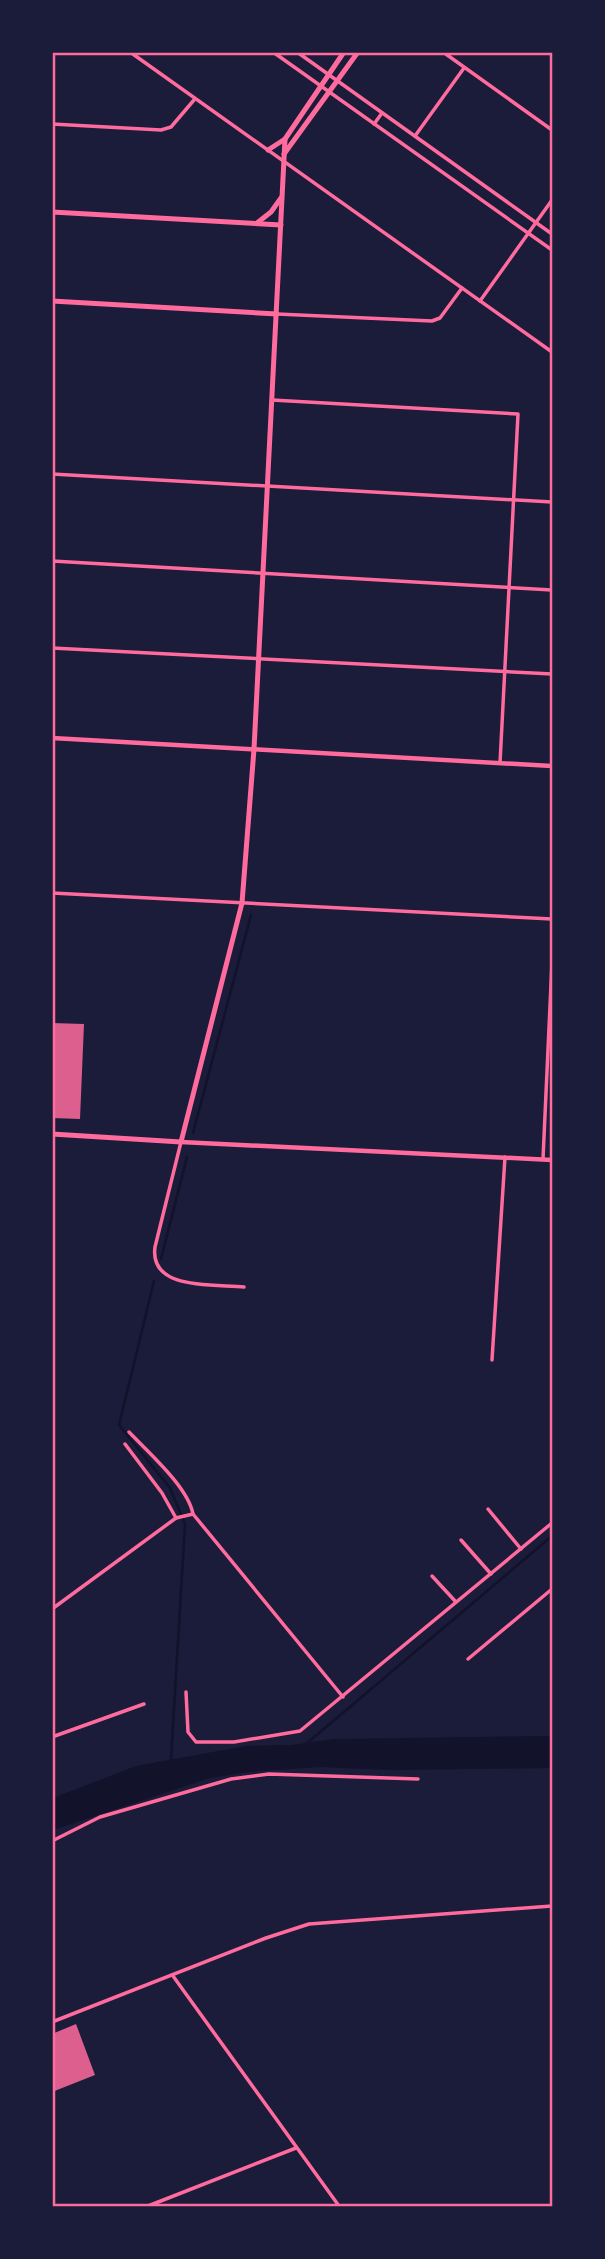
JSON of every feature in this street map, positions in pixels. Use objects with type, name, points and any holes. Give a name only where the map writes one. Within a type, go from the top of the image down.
[{"type":"main road","points":[[268,150],[285,139],[344,52]]},
{"type":"main road","points":[[283,157],[358,52]]},
{"type":"main road","points":[[52,1134],[181,1142],[242,903],[254,749],[285,139]]},
{"type":"main road","points":[[254,224],[271,212],[281,198]]},
{"type":"main road","points":[[52,212],[281,225]]},
{"type":"main road","points":[[52,301],[277,314]]},
{"type":"street","points":[[130,52],[268,150],[283,157],[552,352]]},
{"type":"street","points":[[273,52],[552,250]]},
{"type":"street","points":[[297,52],[552,233]]},
{"type":"street","points":[[443,52],[552,131]]},
{"type":"street","points":[[415,136],[464,68]]},
{"type":"street","points":[[52,124],[152,130],[171,127],[195,99]]},
{"type":"street","points":[[374,124],[382,113]]},
{"type":"street","points":[[480,301],[552,200]]},
{"type":"street","points":[[277,314],[432,321],[440,317],[462,288]]},
{"type":"street","points":[[272,400],[518,414],[500,763]]},
{"type":"street","points":[[52,474],[552,502]]},
{"type":"street","points":[[52,561],[552,590]]},
{"type":"street","points":[[52,648],[552,674]]},
{"type":"street","points":[[52,738],[552,766]]},
{"type":"street","points":[[52,893],[552,919]]},
{"type":"street","points":[[543,1159],[552,962]]},
{"type":"street","points":[[244,1287],[173,1280],[160,1269],[156,1261],[155,1247],[181,1142],[552,1160]]},
{"type":"street","points":[[492,1360],[505,1157]]},
{"type":"street","points":[[129,1432],[170,1476],[188,1499],[192,1515],[343,1696]]},
{"type":"street","points":[[125,1444],[162,1493],[177,1518]]},
{"type":"street","points":[[488,1509],[520,1549]]},
{"type":"street","points":[[52,1609],[177,1518],[192,1515]]},
{"type":"street","points":[[186,1692],[188,1732],[192,1740],[204,1743],[234,1742],[300,1731],[552,1522]]},
{"type":"street","points":[[461,1541],[491,1574]]},
{"type":"street","points":[[432,1576],[456,1602]]},
{"type":"street","points":[[468,1659],[552,1588]]},
{"type":"street","points":[[52,1737],[144,1704]]},
{"type":"street","points":[[52,1841],[100,1817],[231,1779],[269,1774],[418,1779]]},
{"type":"street","points":[[52,2022],[309,1924],[552,1906]]},
{"type":"street","points":[[173,1976],[339,2207]]},
{"type":"street","points":[[148,2207],[296,2148]]},
{"type":"shaded area","points":[[552,1736],[552,1768],[393,1770],[320,1767],[248,1772],[210,1778],[53,1830],[53,1798],[136,1766],[246,1746],[291,1745],[335,1739]]},
{"type":"building","points":[[52,1023],[84,1024],[80,1119],[52,1118]]},
{"type":"building","points":[[76,2024],[95,2075],[52,2092],[52,2034]]},
{"type":"waterway","points":[[193,1133],[251,915]]},
{"type":"waterway","points":[[161,1259],[187,1157]]},
{"type":"waterway","points":[[154,1281],[119,1425],[170,1488],[185,1524],[171,1759]]},
{"type":"waterway","points":[[306,1744],[552,1536]]}]
